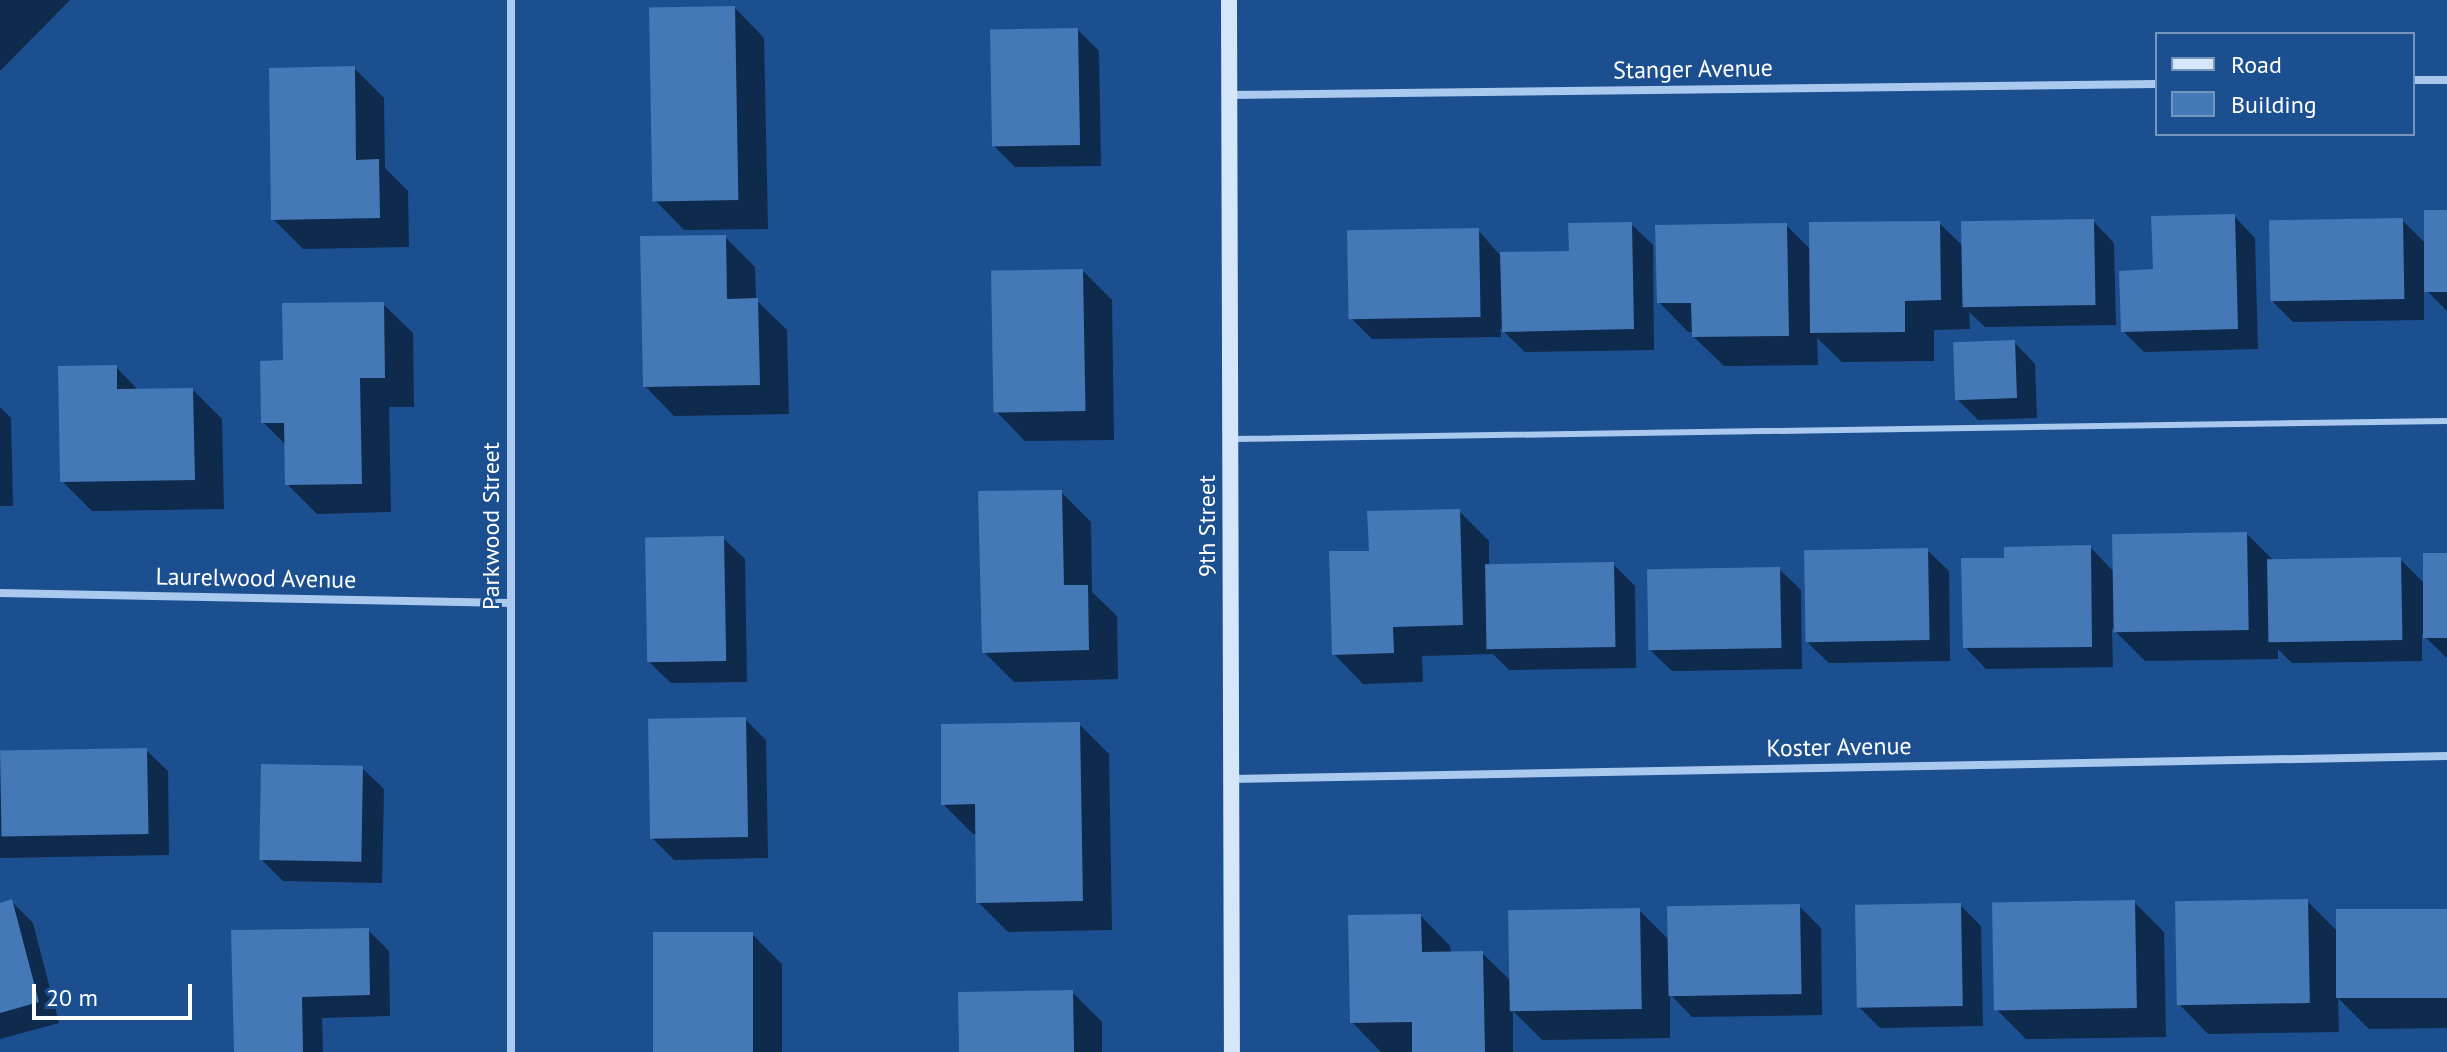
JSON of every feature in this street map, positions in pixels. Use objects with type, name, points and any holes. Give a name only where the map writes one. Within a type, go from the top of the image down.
[{"type":"street","name":"Parkwood Street","points":[[511,0],[511,1052]]},
{"type":"street","name":"9th Street","points":[[1229,0],[1232,1052]]},
{"type":"street","points":[[2415,80],[2447,80]]},
{"type":"street","name":"Stanger Avenue","points":[[1230,95],[2155,84]]},
{"type":"street","name":"Laurelwood Avenue","points":[[0,593],[511,603]]},
{"type":"street","name":"Koster Avenue","points":[[1232,779],[2447,756]]},
{"type":"lane","points":[[1231,439],[2447,421]]},
{"type":"building","points":[[735,6],[738,200],[652,201],[649,8]]},
{"type":"building","points":[[1078,28],[1080,145],[992,147],[990,30]]},
{"type":"building","points":[[355,66],[356,160],[379,159],[380,218],[271,220],[269,68]]},
{"type":"building","points":[[2424,210],[2447,210],[2447,292],[2424,292]]},
{"type":"building","points":[[2235,214],[2238,329],[2121,332],[2119,271],[2153,269],[2151,216]]},
{"type":"building","points":[[2403,218],[2404,299],[2270,301],[2269,220]]},
{"type":"building","points":[[2094,219],[2096,305],[1963,307],[1961,221]]},
{"type":"building","points":[[1940,221],[1941,300],[1905,301],[1905,332],[1810,333],[1809,222]]},
{"type":"building","points":[[1632,222],[1634,329],[1502,332],[1500,252],[1569,251],[1568,223]]},
{"type":"building","points":[[1787,223],[1789,336],[1692,337],[1691,303],[1657,303],[1655,225]]},
{"type":"building","points":[[1479,228],[1481,317],[1349,319],[1347,230]]},
{"type":"building","points":[[726,235],[727,299],[758,298],[760,385],[643,387],[640,236]]},
{"type":"building","points":[[1083,269],[1085,411],[993,413],[991,271]]},
{"type":"building","points":[[384,302],[385,378],[360,378],[362,484],[285,485],[284,423],[261,423],[260,361],[283,360],[282,303]]},
{"type":"building","points":[[2015,340],[2017,398],[1955,400],[1953,342]]},
{"type":"building","points":[[117,365],[117,389],[193,388],[195,480],[60,482],[58,366]]},
{"type":"building","points":[[1062,490],[1064,585],[1088,585],[1089,650],[982,653],[978,491]]},
{"type":"building","points":[[1460,509],[1463,625],[1393,627],[1394,653],[1332,655],[1329,551],[1369,551],[1367,511]]},
{"type":"building","points":[[2247,532],[2249,630],[2114,632],[2112,534]]},
{"type":"building","points":[[724,536],[726,661],[647,662],[645,537]]},
{"type":"building","points":[[2091,545],[2092,647],[1963,648],[1961,558],[2004,558],[2004,547]]},
{"type":"building","points":[[1928,548],[1930,640],[1806,642],[1804,550]]},
{"type":"building","points":[[2423,553],[2447,553],[2447,638],[2423,638]]},
{"type":"building","points":[[2401,557],[2402,640],[2268,642],[2267,559]]},
{"type":"building","points":[[1614,562],[1615,647],[1487,649],[1485,564]]},
{"type":"building","points":[[1780,567],[1781,648],[1648,650],[1647,569]]},
{"type":"building","points":[[746,717],[748,837],[650,839],[648,719]]},
{"type":"building","points":[[1080,722],[1083,901],[976,903],[975,804],[941,805],[941,724]]},
{"type":"building","points":[[147,748],[149,834],[2,837],[0,751]]},
{"type":"building","points":[[261,764],[363,766],[361,862],[259,860]]},
{"type":"building","points":[[12,899],[39,1002],[0,1013],[0,903]]},
{"type":"building","points":[[2308,899],[2310,1003],[2177,1005],[2175,901]]},
{"type":"building","points":[[2135,900],[2137,1008],[1994,1010],[1992,902]]},
{"type":"building","points":[[1961,903],[1963,1006],[1857,1008],[1855,905]]},
{"type":"building","points":[[1800,904],[1802,994],[1669,996],[1667,906]]},
{"type":"building","points":[[1640,908],[1642,1009],[1510,1011],[1508,910]]},
{"type":"building","points":[[2336,909],[2447,909],[2447,998],[2336,998]]},
{"type":"building","points":[[1421,914],[1422,952],[1483,951],[1485,1052],[1412,1052],[1412,1022],[1350,1023],[1348,915]]},
{"type":"building","points":[[369,928],[370,995],[302,997],[303,1052],[234,1052],[231,930]]},
{"type":"building","points":[[653,932],[753,932],[753,1052],[653,1052]]},
{"type":"building","points":[[1073,990],[1074,1052],[959,1052],[958,992]]}]
